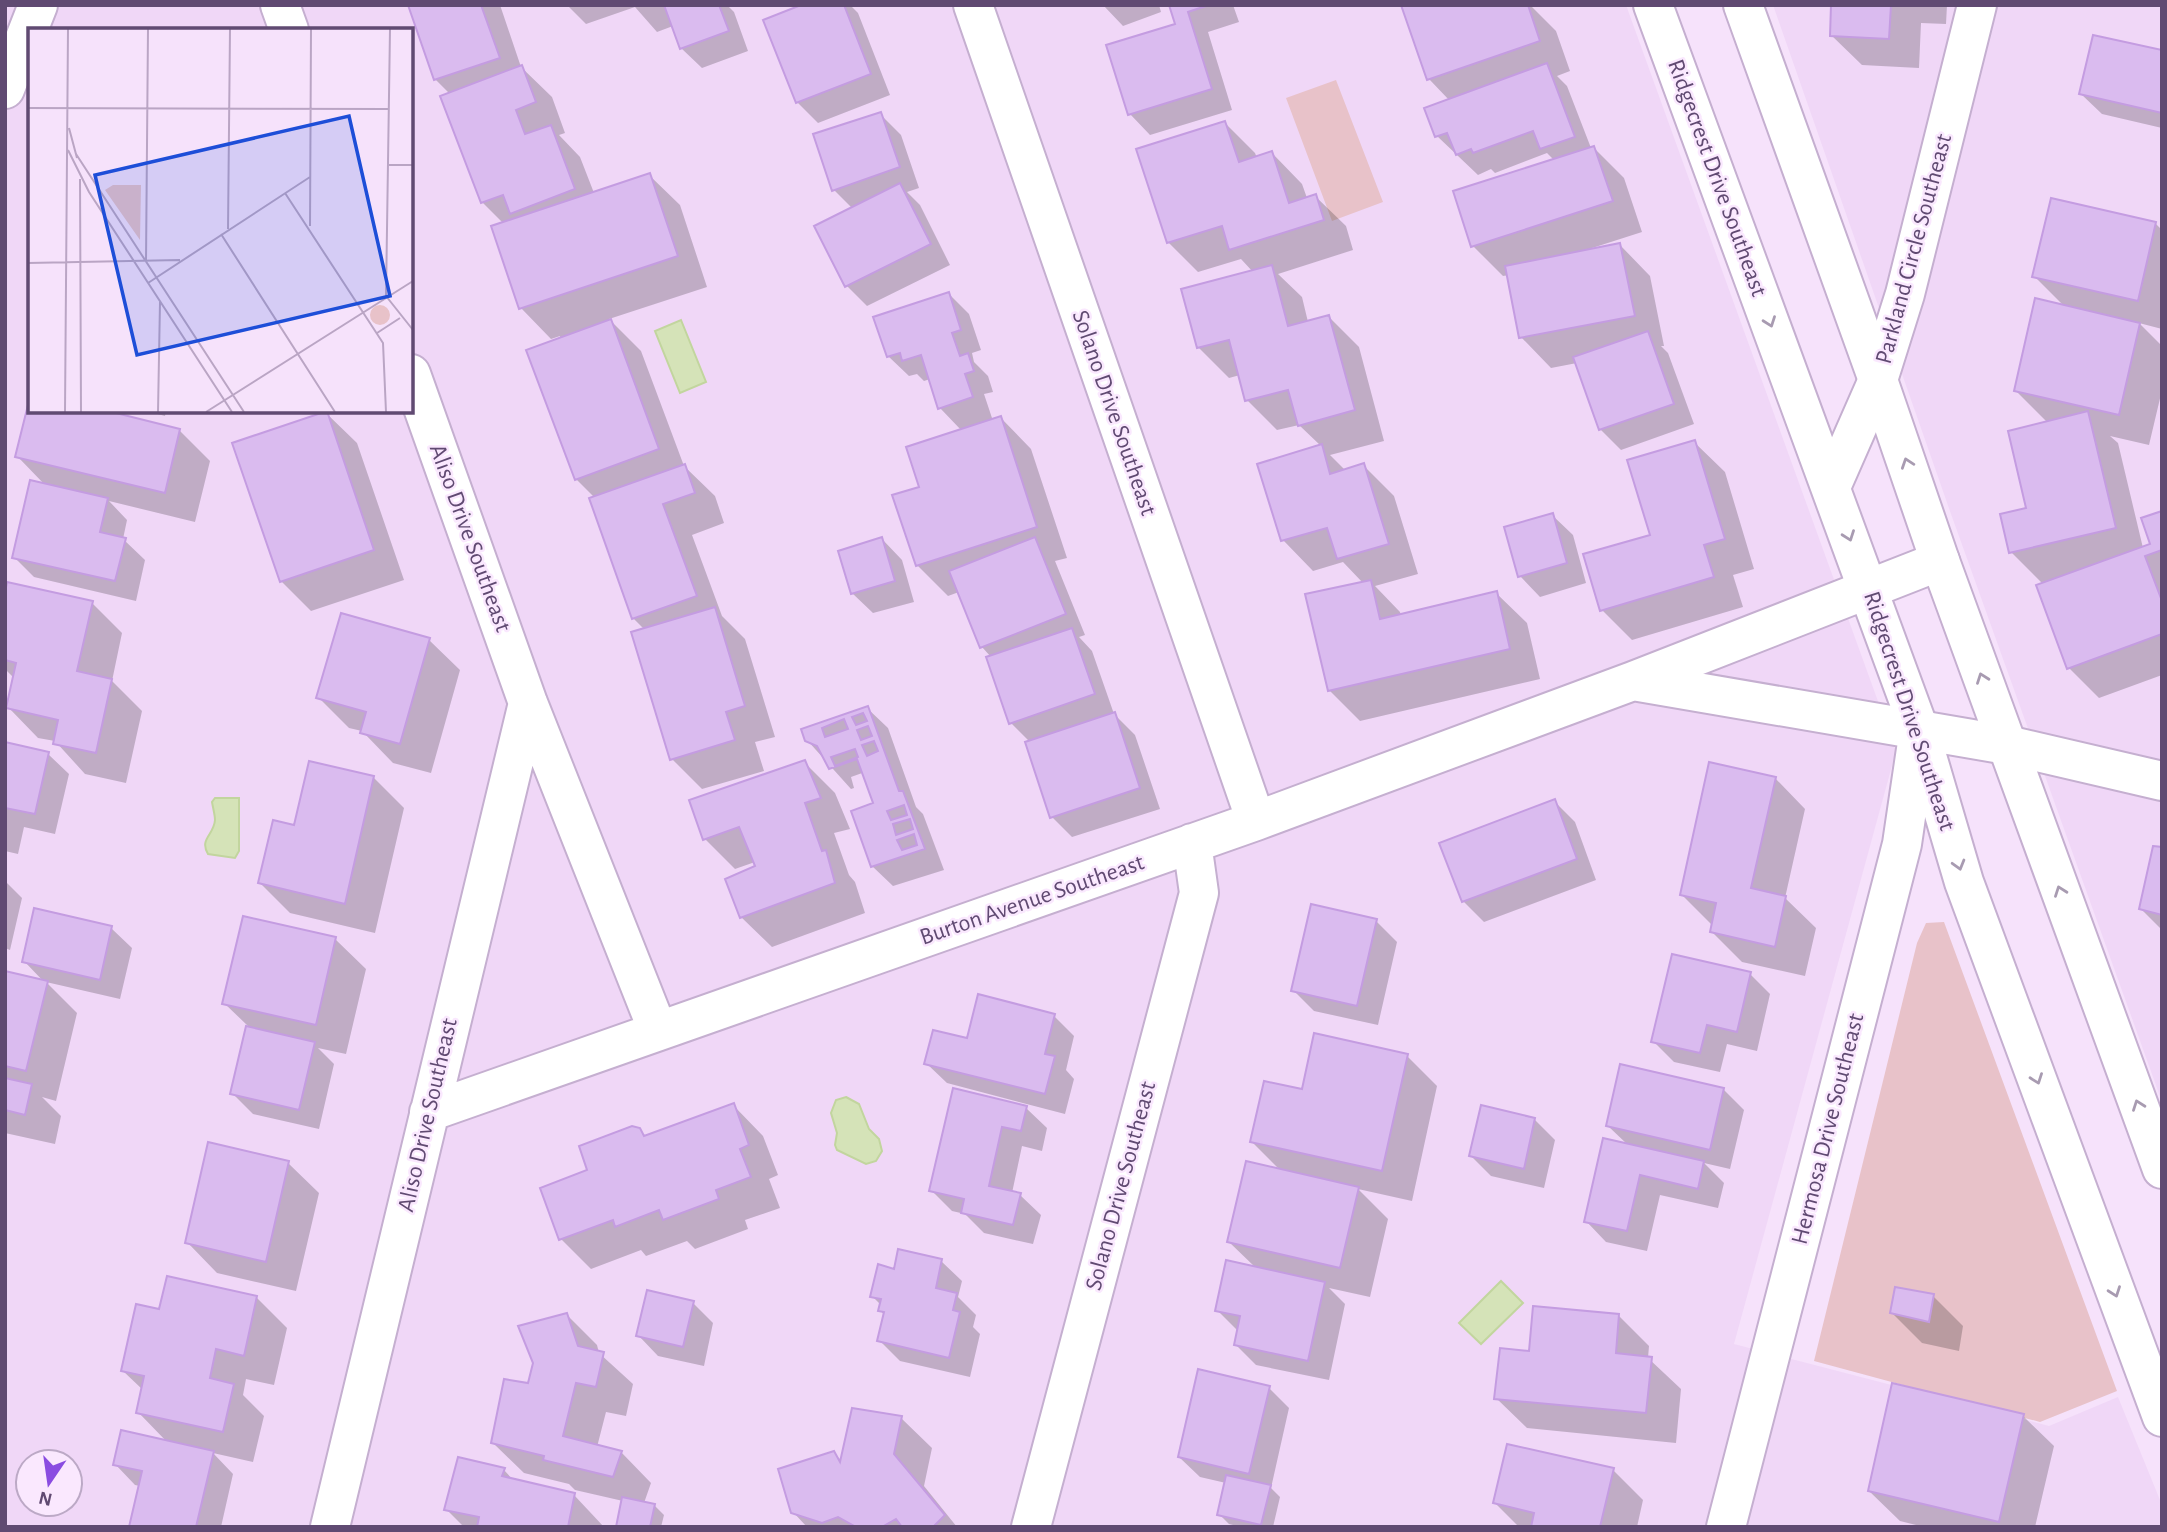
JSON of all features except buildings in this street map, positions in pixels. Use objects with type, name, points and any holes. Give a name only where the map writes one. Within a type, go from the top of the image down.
[{"type":"street","points":[[280,5],[288,28]]},
{"type":"street","name":"Solano Drive Southeast","points":[[973,5],[1256,821]]},
{"type":"street","name":"Ridgecrest Drive Southeast","points":[[1653,5],[1920,729],[1964,882],[2162,1418]]},
{"type":"street","points":[[1743,5],[1940,561],[2162,1169]]},
{"type":"street","name":"Parkland Circle Southeast","points":[[1831,487],[1878,380],[1905,294],[1977,5]]},
{"type":"street","points":[[5,89],[32,10]]},
{"type":"street","name":"Aliso Drive Southeast","points":[[413,380],[528,703],[659,1031]]},
{"type":"street","name":"Burton Avenue Southeast","points":[[429,1112],[1256,821],[1633,681],[1940,561]]},
{"type":"street","name":"Burton Avenue Southeast","points":[[1633,681],[2007,745],[2162,781]]},
{"type":"street","name":"Aliso Drive Southeast","points":[[330,1527],[528,703]]},
{"type":"street","name":"Hermosa Drive Southeast","points":[[1726,1527],[1902,844],[1920,729]]},
{"type":"street","name":"Solano Drive Southeast","points":[[1031,1527],[1199,893],[1192,843]]},
{"type":"shaded area","points":[[5,5],[1626,5],[1896,751],[1734,1344],[2049,1426],[2118,1397],[2162,1505],[2162,1527],[5,1527]]},
{"type":"shaded area","points":[[1773,5],[2162,5],[2162,1102],[1951,514]]},
{"type":"shaded area","points":[[1336,80],[1383,202],[1332,221],[1286,98]]},
{"type":"shaded area","points":[[681,320],[706,382],[680,393],[655,331]]},
{"type":"shaded area","points":[[215,798],[239,798],[239,851],[235,858],[208,854],[206,849],[205,844],[215,820],[212,802]]},
{"type":"shaded area","points":[[1944,922],[2117,1391],[2040,1422],[1814,1361],[1917,943],[1926,923]]},
{"type":"shaded area","points":[[846,1097],[859,1104],[869,1129],[879,1139],[882,1151],[876,1161],[866,1164],[837,1150],[837,1133],[831,1113],[836,1100]]},
{"type":"shaded area","points":[[1501,1281],[1523,1303],[1481,1344],[1459,1323]]}]
